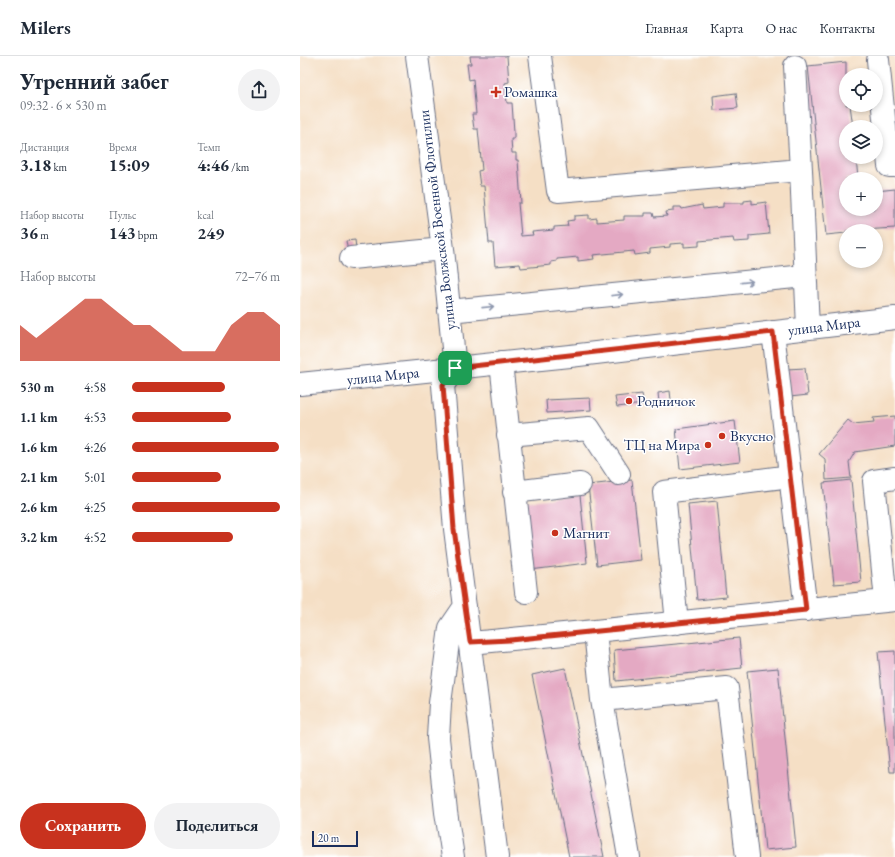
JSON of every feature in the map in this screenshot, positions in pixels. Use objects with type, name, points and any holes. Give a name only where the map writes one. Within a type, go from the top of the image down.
[{"type":"street","name":"улица Волжской Военной Флотилии","points":[[417,56],[443,249],[455,368]]},
{"type":"street","points":[[540,56],[558,191],[801,170]]},
{"type":"street","points":[[878,60],[889,166],[895,166]]},
{"type":"street","points":[[795,66],[808,328]]},
{"type":"street","points":[[351,258],[443,249]]},
{"type":"street","points":[[449,311],[805,276]]},
{"type":"street","name":"улица Мира","points":[[300,384],[501,363],[895,318]]},
{"type":"street","points":[[773,332],[806,610]]},
{"type":"street","points":[[501,363],[526,592]]},
{"type":"street","points":[[455,368],[443,385],[454,529],[466,606],[497,857]]},
{"type":"street","points":[[508,435],[589,428],[618,474]]},
{"type":"street","points":[[677,623],[664,492],[791,476]]},
{"type":"street","points":[[470,642],[595,632],[890,601],[874,481],[895,478]]},
{"type":"street","points":[[514,492],[580,484]]},
{"type":"street","points":[[453,857],[446,812],[438,738],[440,704],[450,628],[466,606]]},
{"type":"street","points":[[595,632],[602,700],[629,857]]},
{"type":"street","points":[[602,700],[727,688],[747,857]]},
{"type":"building","points":[[470,56],[507,56],[509,82],[505,83],[507,103],[512,103],[514,139],[511,139],[512,153],[516,153],[516,160],[518,160],[521,203],[518,203],[521,236],[533,235],[532,232],[554,230],[554,227],[568,226],[567,221],[574,220],[574,216],[589,215],[589,219],[597,218],[597,222],[624,220],[624,216],[645,216],[645,213],[653,213],[654,217],[667,216],[666,212],[673,211],[673,207],[681,207],[682,209],[702,205],[703,209],[723,207],[723,203],[744,203],[744,201],[752,200],[752,204],[766,202],[769,234],[749,236],[749,241],[734,242],[733,238],[699,241],[699,246],[684,247],[684,243],[670,244],[670,247],[650,249],[650,253],[635,255],[634,251],[593,255],[594,259],[578,261],[578,257],[557,259],[557,261],[551,262],[551,265],[521,268],[520,264],[495,266],[493,243],[489,243],[484,186],[480,186],[478,171],[482,170],[478,129],[474,129],[472,114],[476,114],[473,79],[469,80],[467,64],[471,64]]},
{"type":"building","points":[[846,62],[846,68],[839,68],[839,112],[851,112],[852,120],[839,120],[839,164],[857,164],[857,172],[839,172],[839,216],[883,216],[883,190],[895,189],[895,228],[883,229],[883,224],[839,224],[839,234],[826,235],[808,66]]},
{"type":"building","points":[[736,93],[738,108],[714,110],[713,96]]},
{"type":"building","points":[[355,240],[357,256],[349,257],[346,241]]},
{"type":"building","points":[[805,368],[808,395],[790,397],[787,369]]},
{"type":"building","points":[[670,391],[671,400],[659,402],[658,393]]},
{"type":"building","name":"Родничок","points":[[642,394],[644,404],[617,407],[615,397]]},
{"type":"building","points":[[590,398],[591,410],[547,413],[546,400]]},
{"type":"building","points":[[895,416],[895,446],[855,452],[849,462],[851,478],[826,480],[825,459],[819,454],[848,420],[853,424],[874,422],[873,418]]},
{"type":"building","name":"ТЦ на Мира","points":[[735,421],[740,462],[680,469],[676,429]]},
{"type":"building","points":[[632,480],[641,560],[597,565],[588,485]]},
{"type":"building","points":[[851,480],[861,582],[834,584],[823,483]]},
{"type":"building","name":"Магнит","points":[[580,495],[587,563],[530,570],[521,502]]},
{"type":"building","points":[[717,501],[726,597],[697,600],[688,504]]},
{"type":"building","points":[[739,638],[742,668],[616,681],[614,650]]},
{"type":"building","points":[[895,651],[895,772],[890,772],[878,652]]},
{"type":"building","points":[[565,668],[604,857],[569,857],[532,675]]},
{"type":"building","points":[[778,668],[796,847],[765,850],[747,671]]},
{"type":"place","name":"Ромашка","points":[[496,92]]},
{"type":"place","name":"Родничок","points":[[629,401]]},
{"type":"place","name":"Вкусно","points":[[722,436]]},
{"type":"place","name":"ТЦ на Мира","points":[[708,445]]},
{"type":"place","name":"Магнит","points":[[555,533]]},
{"type":"route","points":[[773,332],[806,610],[510,640],[470,642],[454,529],[443,385],[455,368],[773,332]]}]
